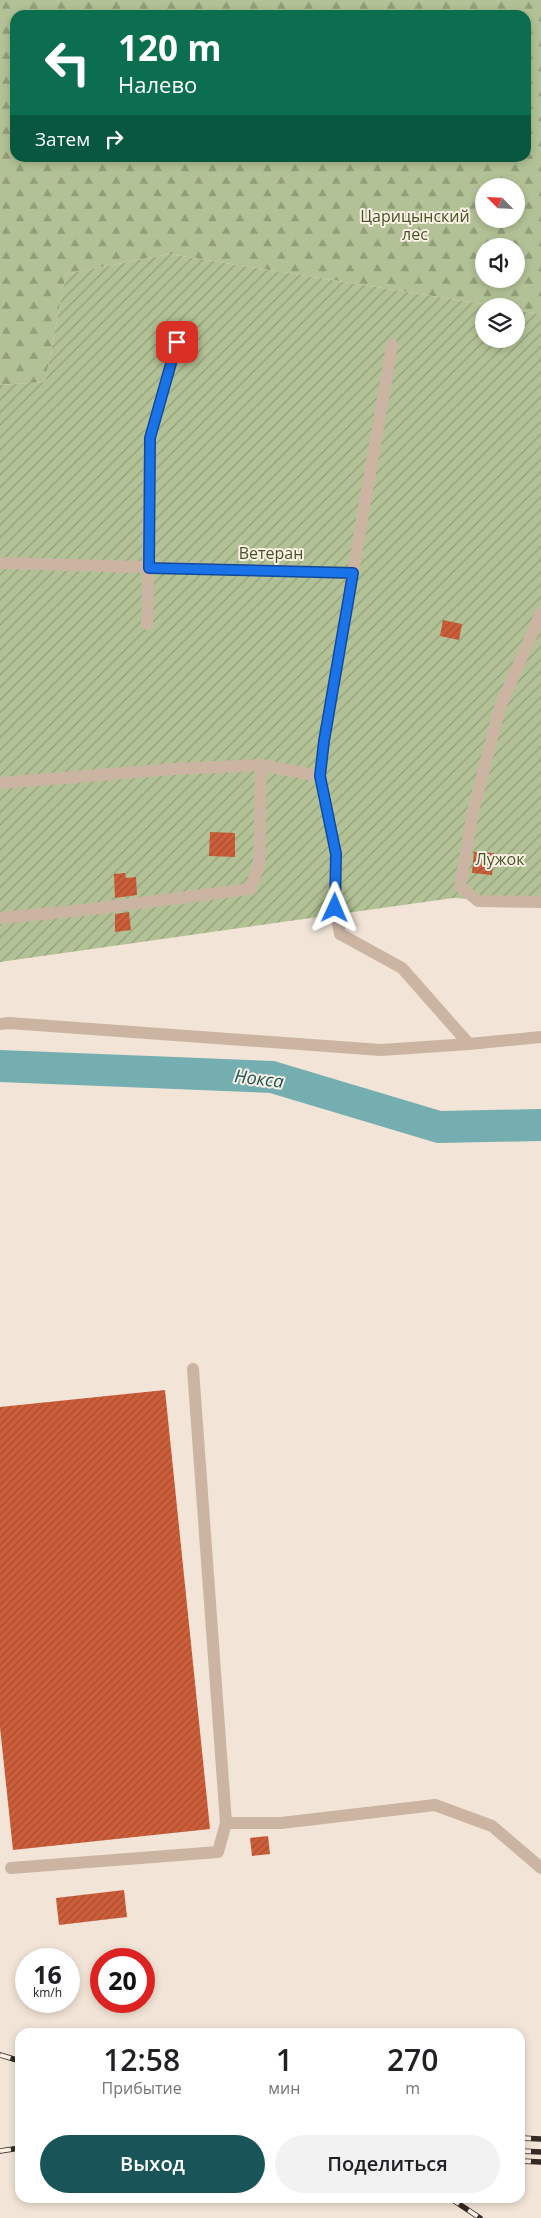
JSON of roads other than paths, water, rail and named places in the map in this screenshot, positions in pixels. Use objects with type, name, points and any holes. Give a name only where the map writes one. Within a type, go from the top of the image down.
[{"type":"street","points":[[147,624],[150,438],[177,342]]},
{"type":"street","points":[[392,345],[324,741],[320,776],[336,854],[335,908],[340,934],[402,968],[469,1044]]},
{"type":"street","points":[[0,562],[353,573]]},
{"type":"street","points":[[541,613],[500,707],[472,810],[460,886],[478,902],[541,902]]},
{"type":"street","points":[[0,783],[261,765],[320,776]]},
{"type":"street","points":[[0,918],[84,910],[250,889],[258,865],[261,765]]},
{"type":"street","points":[[0,1024],[9,1023],[381,1050],[541,1037]]},
{"type":"street","points":[[10,1868],[218,1852],[226,1823],[193,1369]]},
{"type":"street","points":[[226,1823],[281,1823],[434,1805],[492,1826],[541,1868]]},
{"type":"waterway","name":"Нокса","points":[[0,1066],[272,1077],[439,1127],[541,1125]]},
{"type":"railway","points":[[0,2055],[15,2060]]},
{"type":"railway","points":[[525,2138],[541,2139]]},
{"type":"railway","points":[[0,2151],[15,2149]]},
{"type":"railway","points":[[525,2151],[541,2152]]},
{"type":"railway","points":[[525,2161],[541,2162]]},
{"type":"railway","points":[[458,2203],[480,2218]]},
{"type":"park label","name":"Царицынский лес","points":[[415,225]]},
{"type":"park label","name":"Ветеран","points":[[271,553]]},
{"type":"park label","name":"Лужок","points":[[500,859]]}]
